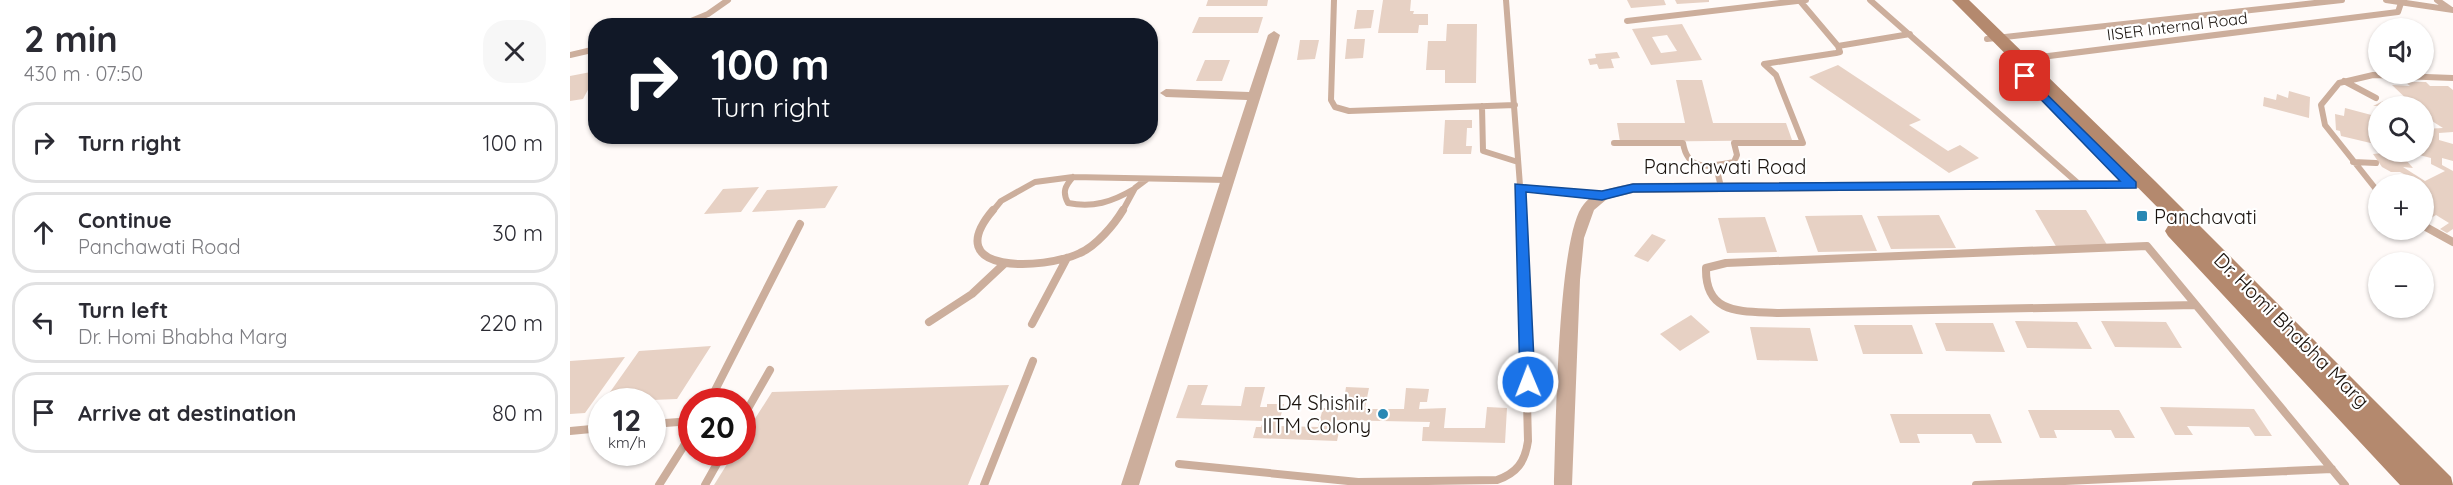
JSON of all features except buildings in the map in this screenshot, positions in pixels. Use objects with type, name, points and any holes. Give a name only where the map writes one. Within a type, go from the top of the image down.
[{"type":"main road","name":"Dr. Homi Bhabha Marg","points":[[1947,0],[1994,38]]},
{"type":"main road","name":"Dr. Homi Bhabha Marg","points":[[1960,0],[1994,38],[2140,185],[2442,485]]},
{"type":"main road","name":"Dr. Homi Bhabha Marg","points":[[2140,185],[2416,485]]},
{"type":"street","points":[[1130,485],[1274,36]]},
{"type":"street","points":[[1166,93],[1254,96]]},
{"type":"street","name":"Panchawati Road","points":[[1602,195],[1633,188],[2140,185]]},
{"type":"street","points":[[1563,485],[1572,280],[1577,238],[1588,208],[1602,195]]},
{"type":"lane","points":[[699,18],[728,0]]},
{"type":"lane","points":[[1334,0],[1331,100],[1335,107],[1349,111],[1515,105]]},
{"type":"lane","points":[[1179,464],[1358,482],[1497,480],[1510,476],[1521,467],[1527,455],[1528,441],[1527,342],[1515,105],[1506,0]]},
{"type":"lane","points":[[1627,21],[1806,0]]},
{"type":"lane","points":[[1870,0],[2080,185]]},
{"type":"lane","name":"IISER Internal Road","points":[[1994,38],[2342,0]]},
{"type":"lane","points":[[2386,0],[2452,10]]},
{"type":"lane","points":[[2437,0],[2452,10]]},
{"type":"lane","points":[[1614,143],[1683,143],[1687,158],[1692,162],[1716,166],[1734,162],[1737,155],[1734,143],[1803,143],[1776,75],[1764,64],[1840,52],[1838,46],[1800,1]]},
{"type":"lane","name":"IISER Internal Road","points":[[2016,60],[2398,12],[2401,3]]},
{"type":"lane","points":[[1838,46],[1910,34]]},
{"type":"lane","points":[[570,55],[588,51]]},
{"type":"lane","points":[[2368,180],[2325,125],[2321,105],[2339,82],[2373,75],[2453,78]]},
{"type":"lane","points":[[2344,81],[2371,96]]},
{"type":"lane","points":[[1482,106],[1483,152],[1518,162]]},
{"type":"lane","points":[[2353,162],[2376,163]]},
{"type":"lane","points":[[1716,166],[1721,187]]},
{"type":"lane","points":[[1073,177],[1064,188],[1063,195],[1068,203],[1096,207],[1135,188],[1147,179]]},
{"type":"lane","points":[[1135,188],[1116,222],[1082,253],[1022,266],[996,263],[981,250],[978,236],[984,221],[1001,201],[1021,188],[1054,178],[1227,180]]},
{"type":"lane","points":[[1519,187],[1602,195]]},
{"type":"lane","points":[[716,388],[800,224]]},
{"type":"lane","points":[[2434,232],[2453,242]]},
{"type":"lane","points":[[2196,305],[1777,313],[1735,310],[1720,305],[1707,295],[1704,280],[1706,268],[1726,263],[2147,246],[2196,305],[2332,469],[2345,485]]},
{"type":"lane","points":[[1032,324],[1067,258]]},
{"type":"lane","points":[[929,322],[972,294],[1004,264]]},
{"type":"lane","points":[[984,485],[1033,361]]},
{"type":"lane","points":[[756,394],[770,370]]},
{"type":"lane","points":[[570,431],[588,429]]},
{"type":"lane","points":[[659,485],[678,455]]},
{"type":"lane","points":[[705,485],[716,466]]},
{"type":"lane","points":[[1976,485],[2332,469]]},
{"type":"place","name":"Panchavati","points":[[2142,216]]},
{"type":"place","name":"D4 Shishir, IITM Colony","points":[[1383,414]]},
{"type":"route","points":[[1528,382],[1519,187],[1602,195],[1633,188],[2131,185],[2025,76]]}]
